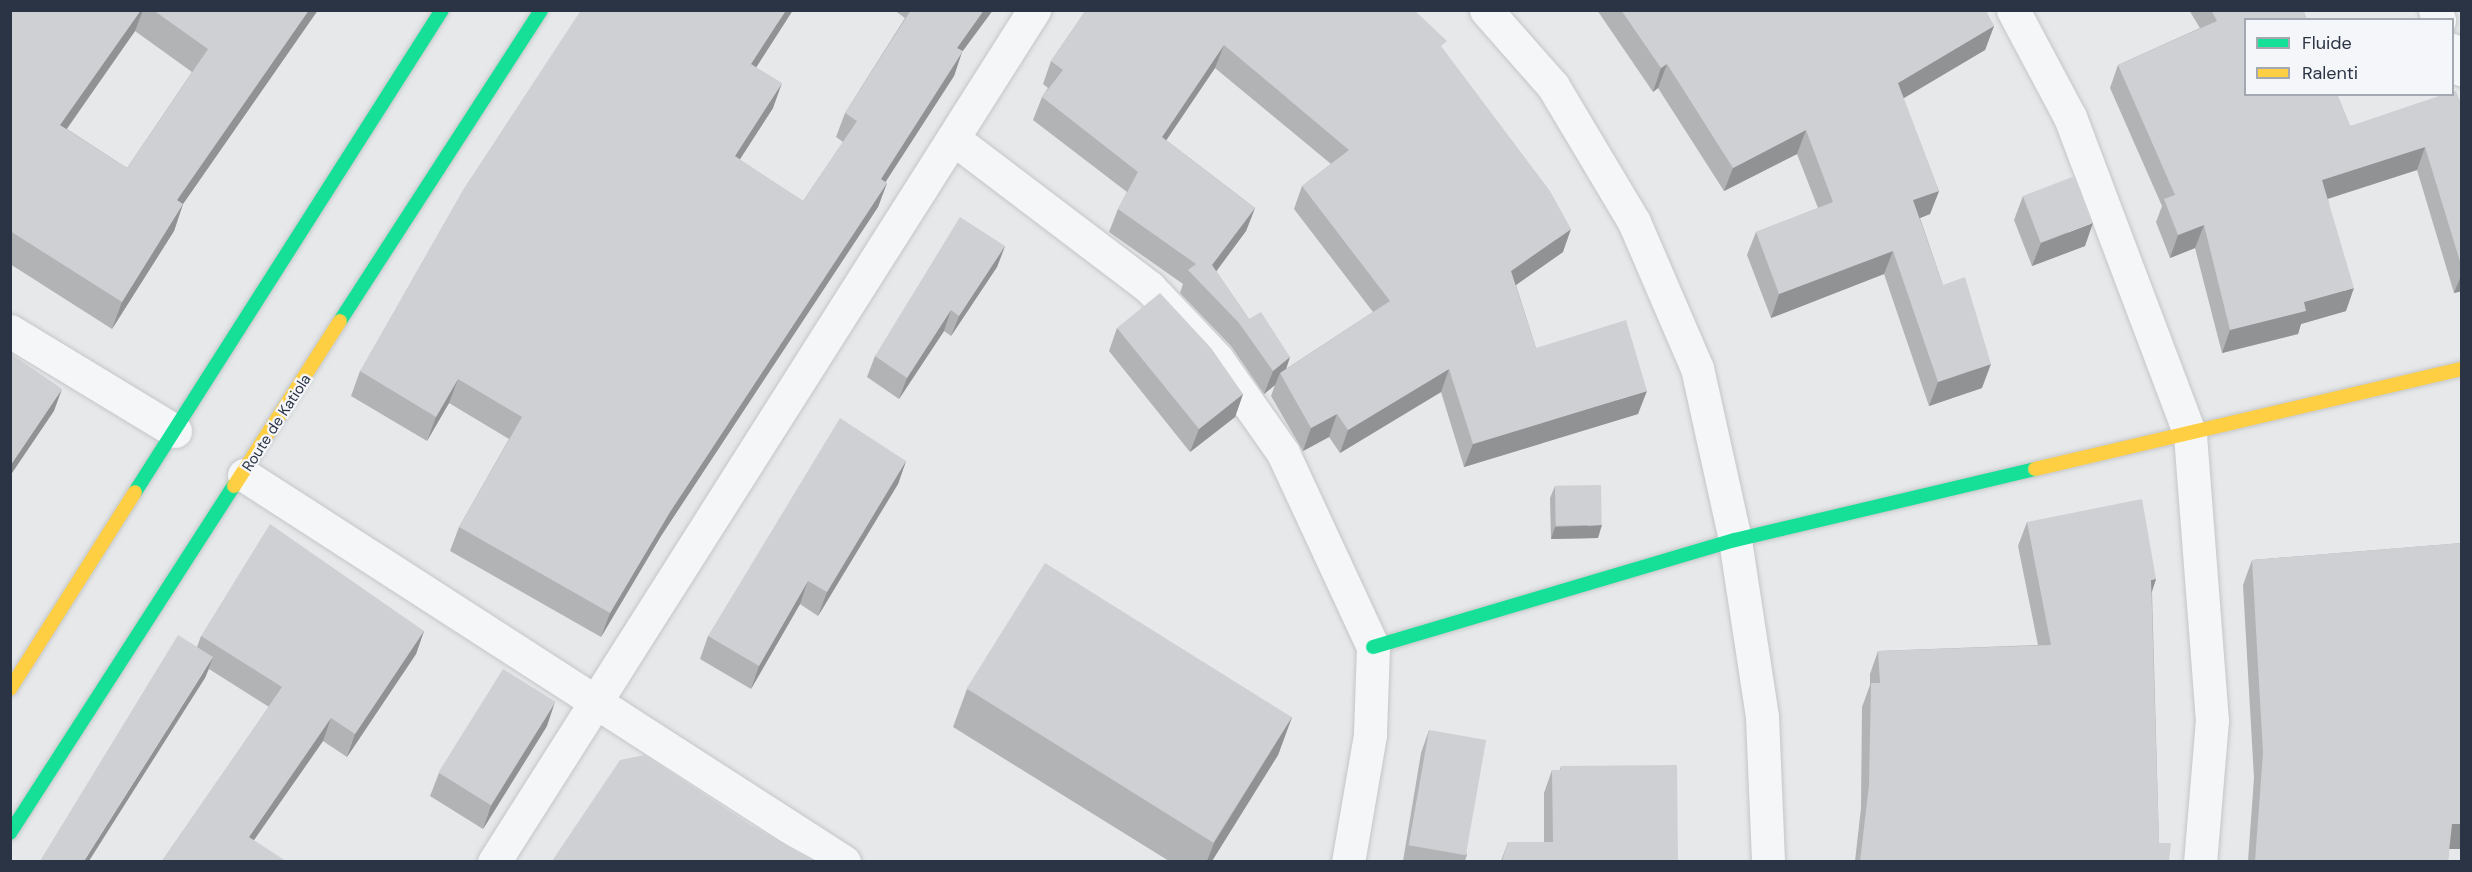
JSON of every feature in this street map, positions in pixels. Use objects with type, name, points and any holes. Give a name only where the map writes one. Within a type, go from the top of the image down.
[{"type":"main road","points":[[10,689],[442,10]]},
{"type":"main road","name":"Route de Katiola","points":[[10,833],[244,475],[541,10]]},
{"type":"main road","points":[[1373,647],[1735,540],[2190,435],[2462,369]]},
{"type":"street","points":[[494,861],[1034,10]]},
{"type":"street","points":[[1486,10],[1553,86],[1634,222],[1697,368],[1735,540],[1761,717],[1768,861]]},
{"type":"street","points":[[2013,10],[2070,117],[2190,435],[2212,720],[2200,861]]},
{"type":"street","points":[[2454,54],[2462,70]]},
{"type":"street","points":[[954,139],[1149,287],[1217,359],[1283,453],[1373,647],[1370,735],[1348,861]]},
{"type":"street","points":[[10,331],[175,431]]},
{"type":"street","points":[[244,475],[844,861]]},
{"type":"building","points":[[10,10],[141,10],[60,125],[127,168],[208,49],[153,10],[309,10],[177,200],[183,204],[122,302],[10,231]]},
{"type":"building","points":[[581,10],[786,10],[751,64],[782,83],[735,156],[803,201],[857,121],[845,113],[911,10],[984,10],[957,48],[963,51],[881,179],[887,183],[670,512],[610,613],[459,527],[522,417],[458,379],[436,417],[360,371],[463,190]]},
{"type":"building","points":[[1086,10],[1414,10],[1447,41],[1441,46],[1550,191],[1571,229],[1511,271],[1536,348],[1626,320],[1647,391],[1473,444],[1449,369],[1348,430],[1337,414],[1311,428],[1280,373],[1390,301],[1302,186],[1349,150],[1224,45],[1162,137],[1255,208],[1212,265],[1249,319],[1261,312],[1290,357],[1273,371],[1239,323],[1188,270],[1196,264],[1118,209],[1138,172],[1042,97],[1063,70],[1051,61]]},
{"type":"building","points":[[1621,10],[1985,10],[1994,26],[1898,83],[1939,191],[1913,200],[1943,285],[1965,277],[1991,364],[1938,382],[1893,251],[1779,294],[1756,232],[1833,202],[1806,130],[1733,168],[1667,64],[1661,68]]},
{"type":"building","points":[[2211,10],[2303,10],[2306,18],[2244,18],[2244,96],[2338,96],[2350,126],[2439,96],[2454,96],[2456,91],[2462,106],[2462,268],[2425,147],[2322,180],[2354,288],[2304,302],[2306,311],[2230,330],[2204,225],[2178,235],[2164,199],[2175,195],[2118,65],[2217,21]]},
{"type":"building","points":[[2075,176],[2093,223],[2041,243],[2023,196]]},
{"type":"building","points":[[960,217],[1005,246],[959,316],[951,310],[907,378],[875,356]]},
{"type":"building","points":[[1160,293],[1211,348],[1243,394],[1199,429],[1117,328]]},
{"type":"building","points":[[10,353],[62,389],[10,466]]},
{"type":"building","points":[[840,418],[906,461],[827,592],[808,581],[759,666],[708,636]]},
{"type":"building","points":[[1601,485],[1602,525],[1556,526],[1555,486]]},
{"type":"building","points":[[2142,499],[2156,579],[2151,580],[2159,843],[2171,843],[2169,861],[1860,861],[1869,785],[1871,683],[1880,683],[1878,651],[2051,645],[2027,522]]},
{"type":"building","points":[[270,524],[424,631],[355,734],[331,718],[249,837],[286,861],[162,861],[282,687],[201,636]]},
{"type":"building","points":[[2462,543],[2462,824],[2452,824],[2448,861],[2255,861],[2263,753],[2252,560]]},
{"type":"building","points":[[1045,563],[1292,717],[1213,843],[967,689]]},
{"type":"building","points":[[178,635],[213,657],[84,861],[40,861]]},
{"type":"building","points":[[503,669],[556,702],[491,805],[438,772]]},
{"type":"building","points":[[1429,730],[1486,740],[1466,855],[1409,845]]},
{"type":"building","points":[[645,755],[751,825],[817,861],[552,861],[620,760]]},
{"type":"building","points":[[1677,765],[1678,861],[1502,861],[1508,842],[1553,842],[1552,770],[1561,770],[1561,766]]},
{"type":"traffic: fast","points":[[135,492],[442,10]]},
{"type":"traffic: fast","points":[[340,321],[541,10]]},
{"type":"traffic: fast","points":[[1373,647],[1735,540],[2035,469]]},
{"type":"traffic: fast","points":[[10,833],[234,486]]},
{"type":"traffic: slow","points":[[234,486],[340,321]]},
{"type":"traffic: slow","points":[[2035,469],[2462,369]]},
{"type":"traffic: slow","points":[[10,689],[135,492]]}]
